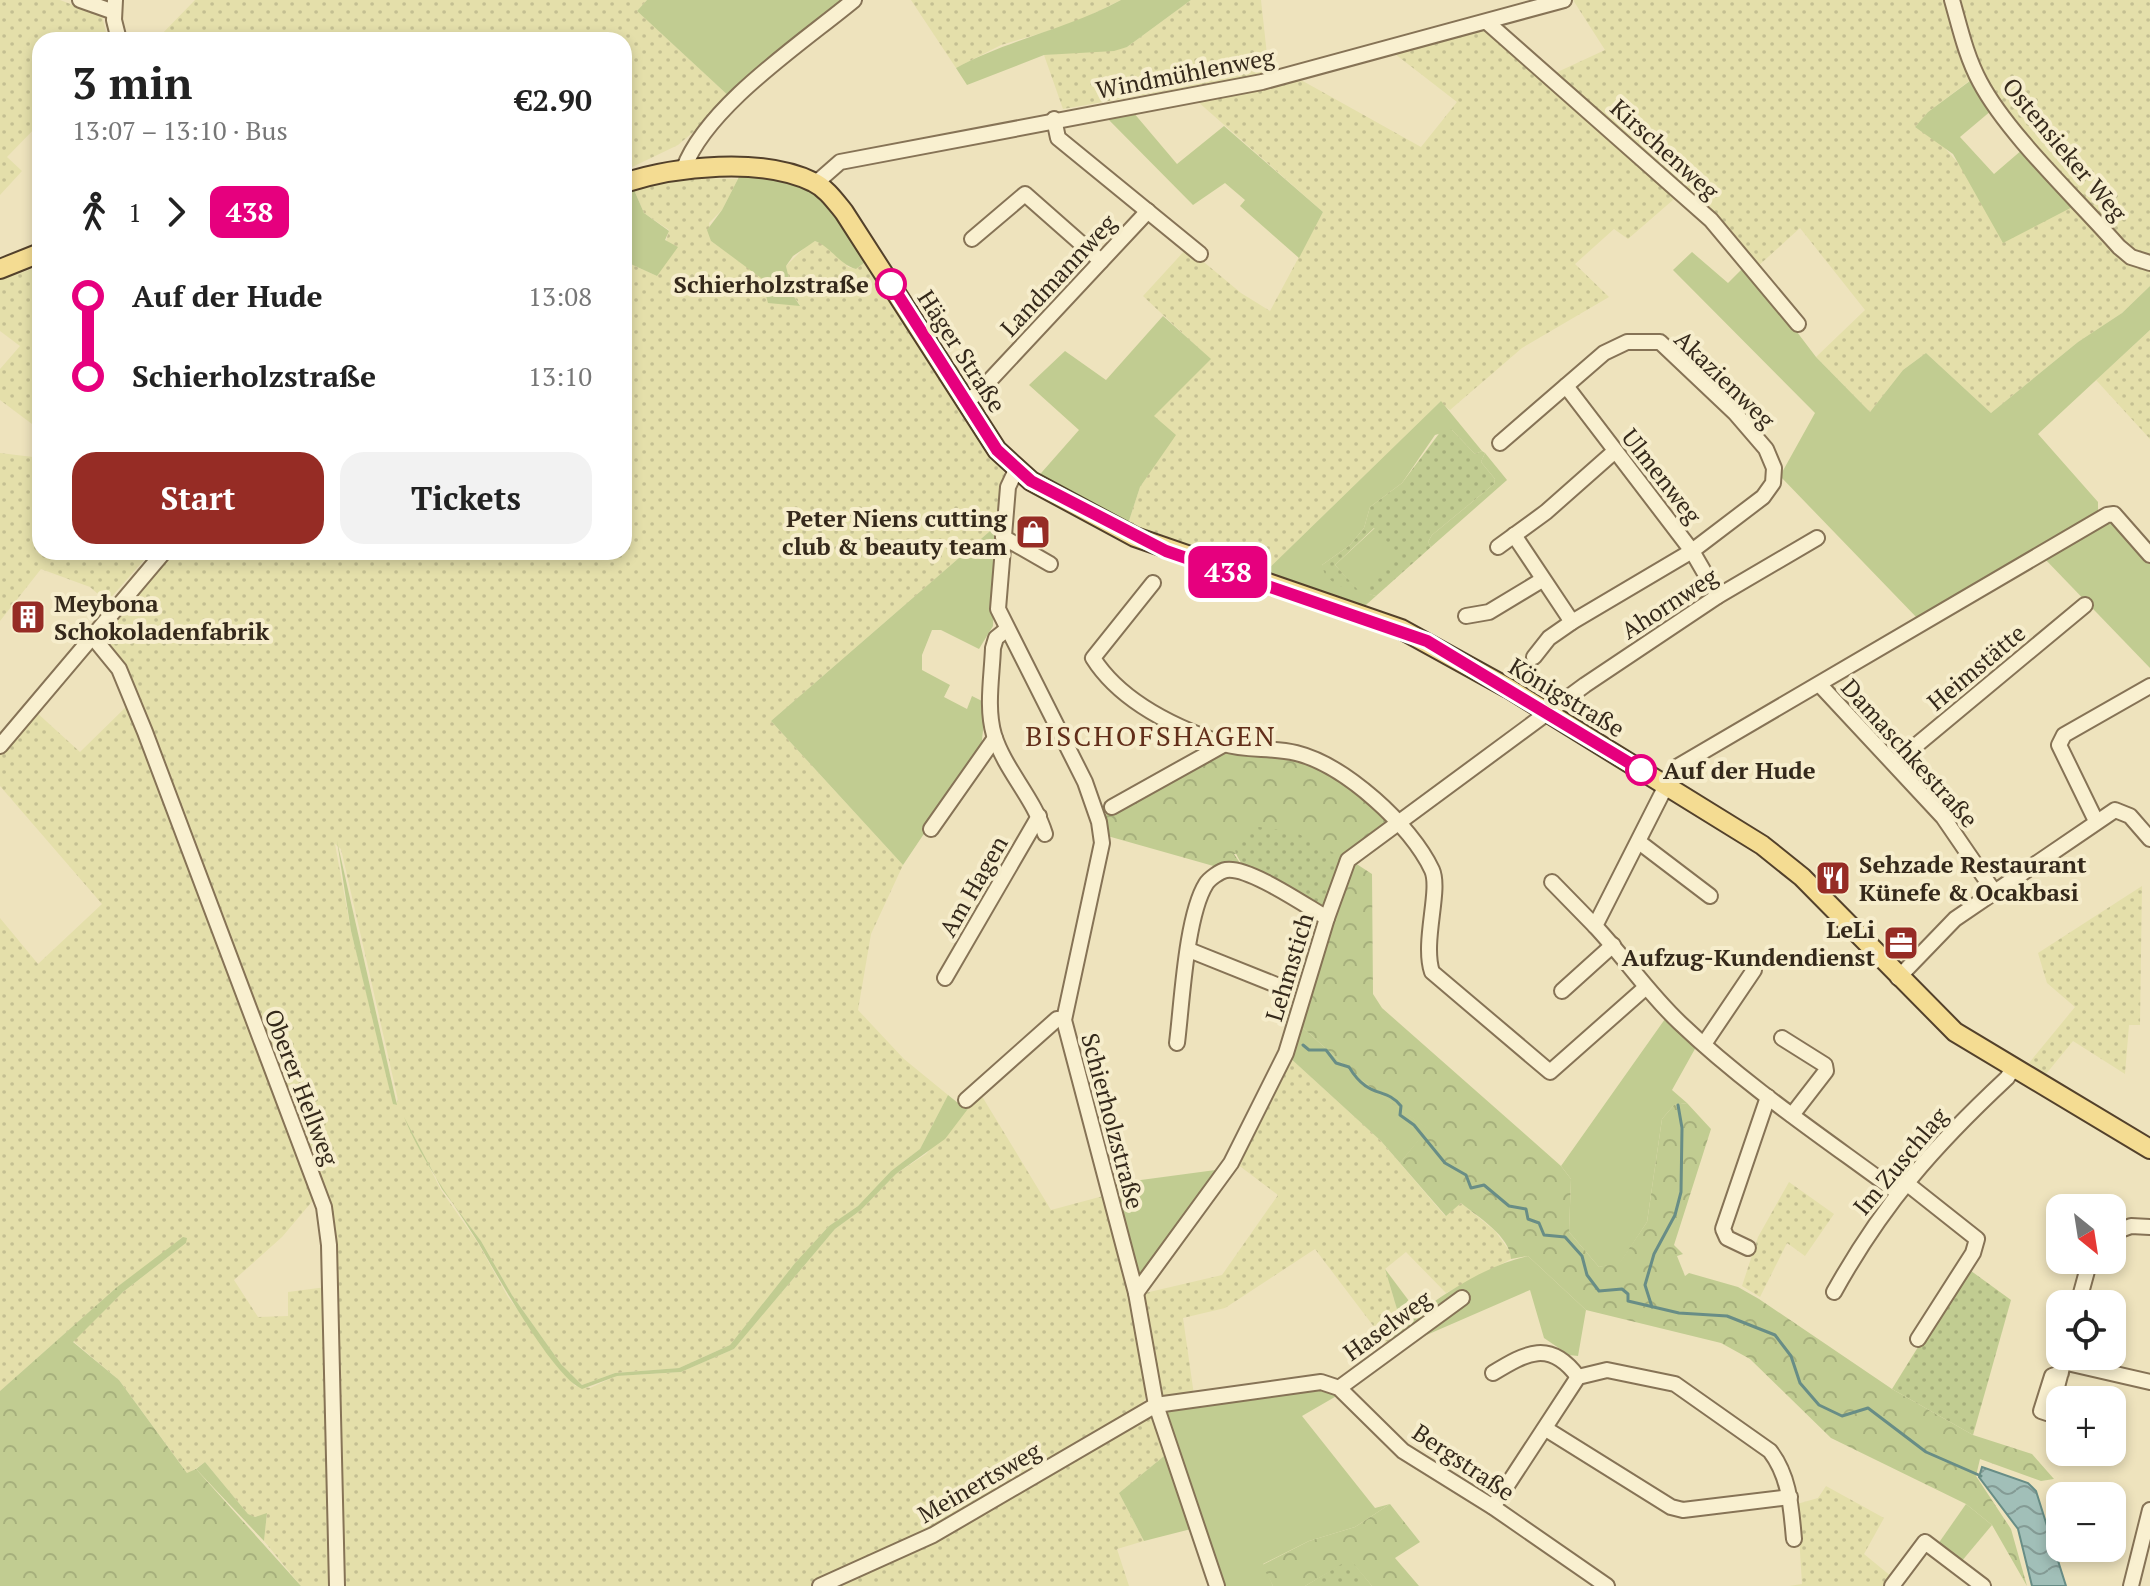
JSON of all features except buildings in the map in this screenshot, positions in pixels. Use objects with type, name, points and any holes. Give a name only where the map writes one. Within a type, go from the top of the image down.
[{"type":"main road","points":[[632,181],[684,168],[769,171],[816,183]]},
{"type":"main road","name":"Häger Straße","points":[[816,183],[844,212],[997,450],[1016,470]]},
{"type":"main road","points":[[0,269],[32,256]]},
{"type":"main road","name":"Königstraße","points":[[1016,470],[1098,518],[1166,551],[1427,641],[1549,713],[1762,845],[1802,877],[1898,978],[1955,1032],[2150,1149]]},
{"type":"street","points":[[80,0],[114,6],[118,32]]},
{"type":"street","points":[[684,168],[701,135],[725,108],[854,0]]},
{"type":"street","name":"Windmühlenweg","points":[[816,183],[840,162],[1262,82],[1564,0]]},
{"type":"street","name":"Ostensieker Weg","points":[[1952,0],[1969,59],[1981,85],[2006,119],[2119,247],[2131,257],[2150,263]]},
{"type":"street","name":"Kirschenweg","points":[[1488,23],[1711,220],[1798,324]]},
{"type":"street","name":"Landmannweg","points":[[1054,119],[1058,138],[1200,254]]},
{"type":"street","points":[[972,239],[1025,194],[1101,261]]},
{"type":"street","name":"Landmannweg","points":[[966,402],[978,393],[1148,211]]},
{"type":"street","name":"Akazienweg","points":[[1500,443],[1604,353],[1627,342],[1660,342],[1735,413],[1766,449],[1774,468],[1773,483],[1763,497],[1692,551]]},
{"type":"street","name":"Ulmenweg","points":[[1566,386],[1692,551],[1718,596]]},
{"type":"street","points":[[1498,547],[1546,512],[1573,485],[1596,471],[1615,451]]},
{"type":"street","name":"Schierholzstraße","points":[[1016,470],[1008,487],[998,609],[1085,782],[1099,822],[1102,843],[1064,1020],[1136,1293],[1156,1405],[1217,1586]]},
{"type":"street","points":[[1595,926],[1675,768],[2107,515],[2114,514],[2150,555]]},
{"type":"street","points":[[1514,535],[1572,622]]},
{"type":"street","points":[[1003,537],[1050,564]]},
{"type":"street","name":"Ahornweg","points":[[1549,713],[1585,685],[1718,596],[1817,538]]},
{"type":"street","points":[[1534,657],[1542,644],[1572,622],[1692,551]]},
{"type":"street","points":[[0,746],[157,560]]},
{"type":"street","points":[[1466,616],[1489,612],[1542,580]]},
{"type":"street","points":[[1153,583],[1093,658],[1104,675],[1137,703],[1225,744],[1296,753],[1330,765],[1401,824],[1434,873],[1426,956],[1432,972],[1550,1072],[1645,988]]},
{"type":"street","name":"Heimstätte","points":[[1895,763],[2085,605]]},
{"type":"street","name":"Am Hagen","points":[[1006,630],[996,638],[993,648],[990,717],[995,738],[1039,816],[1045,834]]},
{"type":"street","name":"Oberer Hellweg","points":[[92,636],[119,669],[145,732],[324,1207],[329,1245],[337,1586]]},
{"type":"street","name":"Damaschkestraße","points":[[1820,685],[1943,817],[1993,890]]},
{"type":"street","points":[[2096,821],[2059,745],[2064,735],[2150,686]]},
{"type":"street","name":"Lehmstich","points":[[1136,1293],[1213,1189],[1243,1140],[1286,1053],[1348,860],[1549,713]]},
{"type":"street","points":[[931,829],[995,738]]},
{"type":"street","points":[[1112,807],[1225,744]]},
{"type":"street","points":[[1898,978],[1955,919],[1993,890],[2115,810],[2130,816],[2150,839]]},
{"type":"street","name":"Am Hagen","points":[[945,978],[1039,816]]},
{"type":"street","points":[[1639,842],[1710,896]]},
{"type":"street","points":[[1177,1043],[1189,950],[1207,880],[1226,870],[1243,872],[1327,918]]},
{"type":"street","points":[[1552,882],[1613,945],[1645,988],[1704,1044],[1792,1115],[1977,1239],[1973,1253],[1918,1339]]},
{"type":"street","points":[[1562,991],[1613,945]]},
{"type":"street","points":[[1189,950],[1279,986]]},
{"type":"street","points":[[1704,1044],[1754,970]]},
{"type":"street","points":[[966,1100],[1057,1019],[1064,1020]]},
{"type":"street","points":[[1782,1038],[1825,1065],[1826,1071],[1792,1115]]},
{"type":"street","name":"Im Zuschlag","points":[[1834,1292],[1861,1243],[1901,1187],[1941,1139],[2007,1078],[2014,1067]]},
{"type":"street","points":[[1748,1248],[1727,1238],[1723,1229],[1759,1113],[1768,1097]]},
{"type":"street","points":[[2126,1228],[2150,1227]]},
{"type":"street","name":"Haselweg","points":[[1339,1388],[1462,1298]]},
{"type":"street","points":[[1493,1373],[1520,1357],[1539,1352],[1551,1354],[1578,1377]]},
{"type":"street","points":[[1493,1507],[1578,1377],[1607,1370],[1675,1384],[1770,1451],[1779,1462],[1790,1497],[1794,1539]]},
{"type":"street","points":[[2092,1370],[2150,1382]]},
{"type":"street","points":[[1156,1405],[1321,1382],[1339,1388]]},
{"type":"street","name":"Bergstraße","points":[[1339,1388],[1403,1451],[1493,1507],[1607,1586]]},
{"type":"street","name":"Meinertsweg","points":[[820,1586],[933,1535],[1156,1405]]},
{"type":"street","points":[[1546,1429],[1671,1507],[1683,1510],[1790,1497]]},
{"type":"street","points":[[2131,1586],[2150,1510]]},
{"type":"street","points":[[1892,1586],[1925,1542],[1983,1586]]},
{"type":"shaded area","points":[[0,0],[60,0],[102,16],[106,32],[32,32],[32,131],[7,157],[22,171],[0,195]]},
{"type":"shaded area","points":[[195,0],[647,0],[637,11],[732,99],[678,145],[632,167],[632,32],[164,32]]},
{"type":"shaded area","points":[[911,0],[1121,0],[1072,24],[1001,45],[956,68]]},
{"type":"shaded area","points":[[1191,0],[1261,0],[1269,73],[1063,109],[1044,55],[1127,47]]},
{"type":"shaded area","points":[[1573,0],[2150,0],[2150,286],[2122,313],[2078,342],[1991,413],[1926,353],[1903,370],[1870,412],[1816,357],[1865,310],[1800,228],[1757,267],[1551,75],[1605,50]],"holes":[[[1977,75],[2007,118],[2082,202],[1960,165],[1941,144],[1915,127],[1928,112]]]},
{"type":"shaded area","points":[[1489,29],[1681,193],[1628,239],[1614,229],[1575,264],[1609,297],[1522,348],[1450,410],[1440,402],[1258,579],[1126,530],[1140,487],[1175,435],[1153,416],[1210,359],[1143,296],[1187,248],[1241,293],[1270,311],[1323,212],[1197,101],[1301,80],[1421,147],[1457,102],[1395,54]]},
{"type":"shaded area","points":[[674,178],[738,179],[722,210],[709,223],[711,241],[800,305],[793,295],[786,266],[807,245],[815,241],[828,246],[848,267],[856,269],[868,260],[1005,474],[997,525],[771,721],[903,865],[871,934],[858,1010],[904,1059],[948,1095],[920,1149],[891,1171],[858,1206],[829,1226],[795,1263],[730,1345],[679,1368],[615,1373],[582,1385],[561,1364],[512,1295],[481,1241],[442,1189],[404,1117],[441,1190],[478,1243],[508,1297],[575,1386],[590,1388],[616,1376],[681,1372],[734,1349],[835,1229],[861,1210],[896,1174],[926,1154],[980,1093],[1051,1210],[1107,1195],[1149,1390],[1142,1405],[1148,1416],[1157,1421],[1169,1452],[1119,1493],[1144,1541],[1117,1549],[1129,1586],[301,1586],[264,1541],[267,1514],[254,1517],[248,1514],[205,1462],[188,1474],[119,1380],[73,1341],[123,1292],[186,1243],[186,1238],[117,1287],[0,1391],[0,918],[38,964],[102,904],[0,786],[0,751],[35,711],[80,752],[130,703],[106,644],[105,628],[156,560],[632,560],[632,265],[657,276],[669,230],[644,213],[634,190]],"holes":[[[335,844],[341,849],[398,1100],[395,1105],[351,931]],[[321,1191],[334,1286],[288,1292],[288,1316],[258,1317],[234,1280],[282,1237]]]},
{"type":"shaded area","points":[[32,269],[32,424],[0,400],[0,369],[20,346],[0,331],[0,280]]},
{"type":"shaded area","points":[[2150,330],[2150,439],[2096,380]]},
{"type":"shaded area","points":[[0,453],[32,457],[32,560],[144,560],[107,602],[90,587],[41,569],[0,621]]},
{"type":"shaded area","points":[[2142,886],[2140,1025],[2129,1025],[2125,1074],[2073,1041],[2046,1074],[2029,1063],[2075,1007],[2047,983],[2038,953]]},
{"type":"shaded area","points":[[1289,1057],[1381,1141],[1445,1216],[1461,1203],[1495,1231],[1511,1253],[1511,1259],[1446,1293],[1406,1252],[1385,1269],[1402,1326],[1387,1344],[1315,1249],[1225,1308],[1183,1318],[1194,1395],[1161,1397],[1142,1298],[1145,1293],[1222,1275],[1278,1195],[1233,1161]]},
{"type":"shaded area","points":[[1789,1182],[1834,1214],[1805,1256],[1787,1243],[1760,1297],[1742,1286],[1758,1237]]},
{"type":"shaded area","points":[[1826,1486],[1884,1518],[1864,1554],[1892,1577],[1885,1586],[1789,1586],[1802,1584],[1797,1504],[1818,1498]]},
{"type":"green space","points":[[647,0],[850,0],[732,99],[637,11]]},
{"type":"green space","points":[[1121,0],[1191,0],[1127,47],[1114,51],[1044,55],[967,85],[956,68],[997,49],[1080,19]]},
{"type":"green space","points":[[1978,75],[1998,105],[1960,137],[1994,174],[2030,143],[2082,202],[2003,243],[1953,154],[1915,127],[1928,112]]},
{"type":"green space","points":[[1133,112],[1177,164],[1224,126],[1323,212],[1299,258],[1240,206],[1245,200],[1225,183],[1193,205],[1105,116]]},
{"type":"green space","points":[[740,175],[791,180],[826,199],[868,260],[856,269],[815,241],[793,256],[786,266],[793,295],[800,306],[768,303],[761,278],[711,241],[707,230],[722,210]]},
{"type":"green space","points":[[632,191],[644,213],[669,231],[665,240],[678,247],[657,276],[632,265]]},
{"type":"green space","points":[[1692,252],[1728,283],[1746,265],[1816,357],[1870,412],[1903,370],[1926,353],[1991,413],[2078,342],[2122,313],[2150,286],[2150,330],[2038,434],[2098,502],[2098,515],[1920,621],[1780,476],[1815,413],[1673,270]]},
{"type":"green space","points":[[1163,316],[1211,359],[1154,416],[1176,435],[1140,487],[1126,530],[1035,480],[1079,430],[1029,385],[1065,351],[1106,380]]},
{"type":"green space","points":[[1441,401],[1482,451],[1475,454],[1452,430],[1435,435],[1402,483],[1370,507],[1364,528],[1350,545],[1322,565],[1358,591],[1335,565],[1375,528],[1399,553],[1359,591],[1376,596],[1358,612],[1258,579]]},
{"type":"green space","points":[[1444,427],[1452,430],[1475,454],[1485,453],[1481,462],[1495,479],[1494,484],[1432,535],[1428,542],[1431,547],[1376,596],[1335,584],[1324,573],[1322,565],[1350,545],[1364,528],[1370,507],[1402,483]],"holes":[[[1374,528],[1398,553],[1358,590],[1335,565]]]},
{"type":"green space","points":[[1485,453],[1507,480],[1431,547],[1428,542],[1432,535],[1494,484],[1495,479],[1481,462]]},
{"type":"green space","points":[[2104,520],[2113,521],[2150,562],[2150,668],[2043,557]]},
{"type":"green space","points":[[997,525],[993,626],[979,649],[941,630],[932,630],[922,655],[922,670],[950,685],[944,697],[967,709],[972,696],[986,703],[981,749],[903,865],[771,721]]},
{"type":"green space","points":[[1225,747],[1323,764],[1394,821],[1345,859],[1234,854],[1244,869],[1217,867],[1104,835],[1102,816]]},
{"type":"green space","points":[[1252,826],[1295,832],[1345,859],[1322,912],[1268,885],[1244,866],[1234,842]]},
{"type":"green space","points":[[337,841],[397,1105],[393,1104],[351,931]]},
{"type":"green space","points":[[1355,863],[1372,874],[1373,994],[1382,1008],[1561,1166],[1571,1179],[1569,1232],[1599,1267],[1620,1262],[1647,1222],[1662,1119],[1674,1105],[1687,1103],[1711,1129],[1674,1245],[1683,1254],[1677,1256],[1685,1276],[1689,1273],[1738,1287],[1892,1389],[1973,1435],[2032,1454],[2054,1479],[2041,1481],[1980,1459],[1976,1476],[2011,1529],[2027,1586],[1992,1525],[1966,1504],[1831,1438],[1750,1359],[1721,1343],[1586,1310],[1528,1256],[1511,1259],[1499,1235],[1461,1203],[1446,1216],[1400,1163],[1427,1129],[1356,1076],[1301,1026],[1331,918]]},
{"type":"green space","points":[[1665,1019],[1696,1047],[1672,1090],[1687,1103],[1674,1105],[1662,1119],[1647,1222],[1620,1263],[1599,1267],[1569,1232],[1571,1179],[1561,1166]]},
{"type":"green space","points":[[1301,1026],[1356,1076],[1428,1129],[1400,1163],[1381,1141],[1289,1057]]},
{"type":"green space","points":[[980,1093],[945,1139],[896,1174],[861,1210],[835,1229],[734,1349],[681,1372],[617,1376],[582,1389],[570,1380],[541,1346],[453,1204],[481,1241],[512,1295],[561,1364],[582,1385],[615,1373],[679,1368],[730,1345],[795,1263],[829,1226],[858,1206],[891,1171],[920,1149],[948,1095],[963,1107]]},
{"type":"green space","points":[[404,1117],[435,1176],[420,1151]]},
{"type":"green space","points":[[1223,1169],[1138,1280],[1111,1184]]},
{"type":"green space","points":[[183,1237],[187,1238],[186,1243],[123,1292],[73,1342],[119,1380],[187,1473],[196,1469],[301,1586],[0,1586],[0,1391],[117,1287]]},
{"type":"green space","points":[[1528,1256],[1586,1310],[1578,1356],[1569,1355],[1544,1338],[1530,1290],[1392,1350],[1387,1344],[1402,1326],[1385,1269],[1418,1313],[1484,1272]]},
{"type":"green space","points":[[1967,1268],[2011,1300],[1973,1435],[1892,1389]]},
{"type":"green space","points":[[1321,1386],[1340,1394],[1302,1416],[1375,1508],[1390,1504],[1355,1527],[1309,1541],[1263,1564],[1273,1586],[1223,1586],[1164,1413],[1167,1409]]},
{"type":"green space","points":[[1169,1452],[1195,1528],[1144,1541],[1119,1493]]},
{"type":"green space","points":[[205,1462],[248,1514],[255,1517],[267,1513],[264,1541],[196,1469]]},
{"type":"green space","points":[[1390,1504],[1420,1542],[1395,1558],[1419,1586],[1372,1586],[1350,1560],[1305,1586],[1273,1586],[1262,1565],[1309,1541],[1355,1527]]},
{"type":"green space","points":[[1966,1504],[1992,1525],[1961,1562],[1938,1544]]},
{"type":"green space","points":[[1350,1559],[1372,1586],[1305,1586]]},
{"type":"water","points":[[1982,1467],[2028,1483],[2036,1491],[2046,1523],[2046,1562],[2058,1562],[2066,1586],[2032,1586],[2018,1529],[1979,1477]]},
{"type":"waterway","points":[[108,25],[110,32]]},
{"type":"waterway","points":[[1303,1045],[1309,1050],[1326,1050],[1336,1063],[1349,1067],[1363,1084],[1395,1100],[1401,1106],[1400,1115],[1414,1125],[1445,1163],[1466,1175],[1471,1188],[1484,1185],[1509,1206],[1526,1209],[1528,1219],[1539,1223],[1544,1235],[1565,1237],[1582,1256],[1587,1275],[1599,1291],[1622,1289],[1628,1294],[1628,1301],[1679,1313],[1727,1316],[1775,1335],[1791,1356],[1800,1383],[1819,1405],[1842,1416],[1868,1408],[1926,1452],[1981,1476]]},
{"type":"waterway","points":[[1652,1307],[1645,1285],[1654,1254],[1675,1215],[1681,1192],[1682,1128],[1678,1105]]},
{"type":"bus line","name":"438","points":[[891,284],[997,450],[1031,481],[1166,551],[1361,615],[1427,641],[1641,770]]},
{"type":"place","name":"Schierholzstraße","points":[[891,284]]},
{"type":"place","name":"Peter Niens cutting club & beauty team","points":[[1033,532]]},
{"type":"place","name":"Meybona Schokoladenfabrik","points":[[28,617]]},
{"type":"place","name":"Auf der Hude","points":[[1641,770]]},
{"type":"place","name":"Sehzade Restaurant Künefe & Ocakbasi","points":[[1833,878]]},
{"type":"place","name":"LeLi Aufzug-Kundendienst","points":[[1901,943]]},
{"type":"district","name":"BISCHOFSHAGEN","points":[[1151,735]]}]
